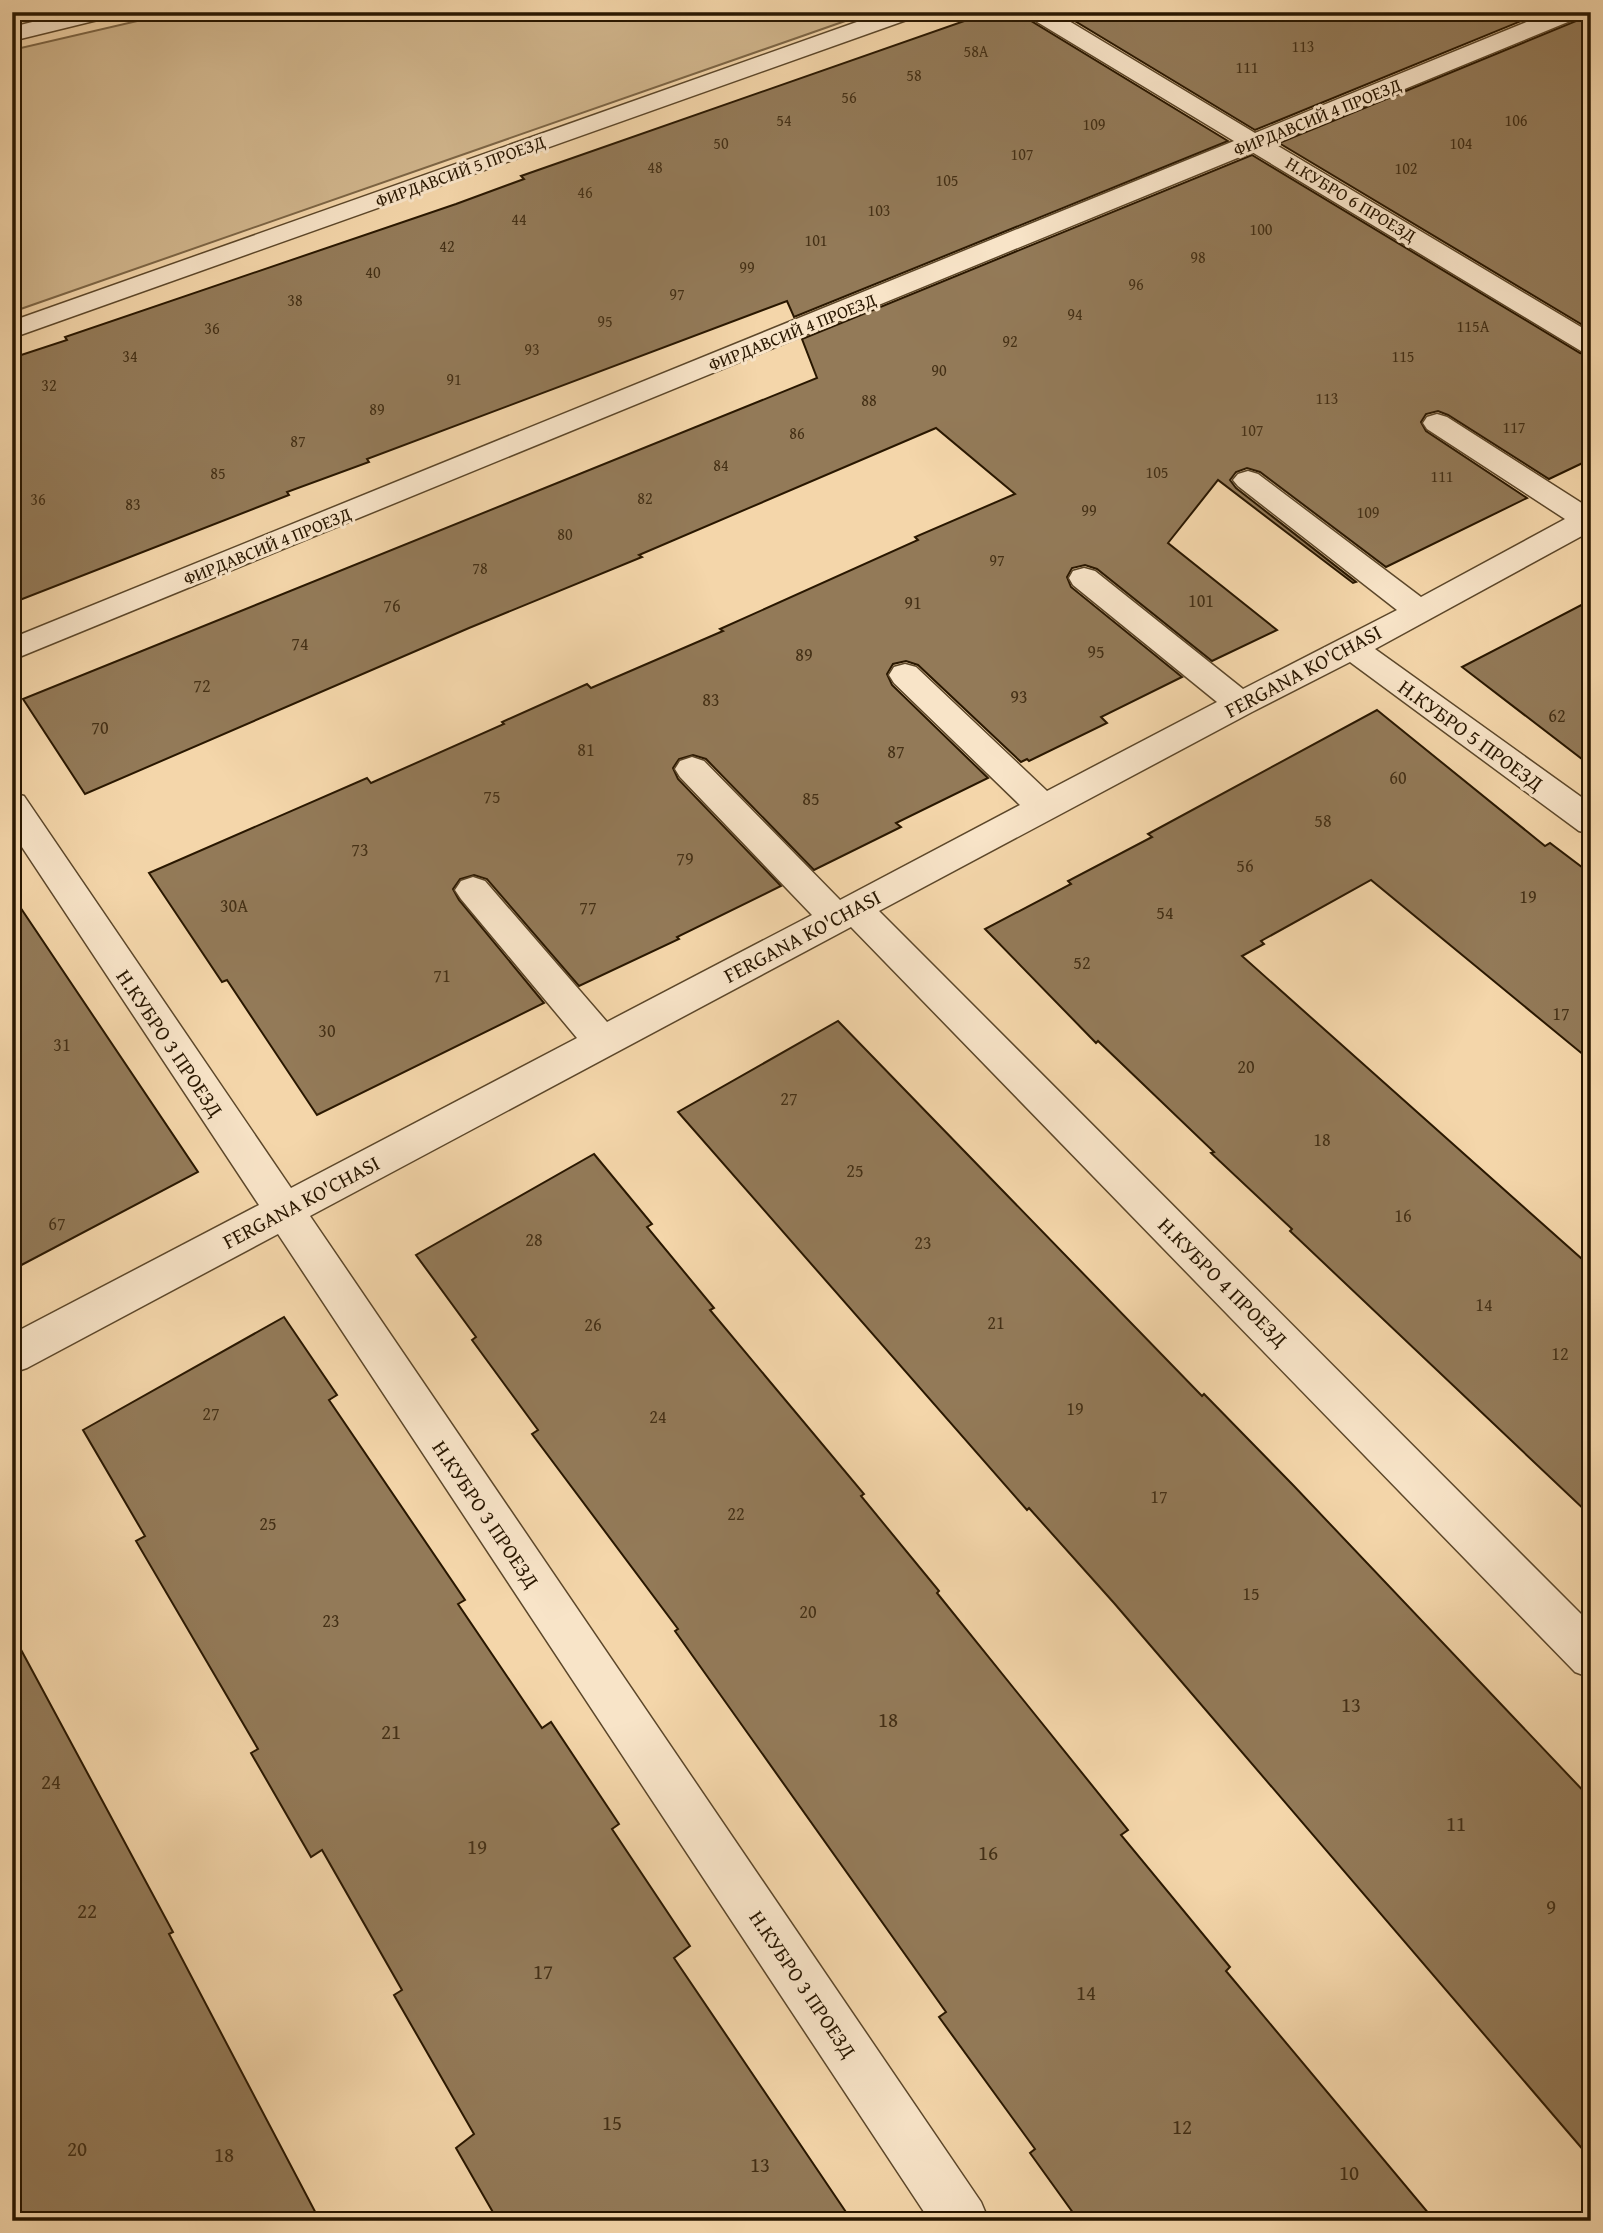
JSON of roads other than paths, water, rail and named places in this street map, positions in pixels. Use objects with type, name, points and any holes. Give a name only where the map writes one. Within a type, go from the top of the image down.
[{"type":"street","points":[[12,34],[102,12]]},
{"type":"street","name":"ФИРДАВСИЙ 5 ПРОЕЗД","points":[[12,330],[907,12]]},
{"type":"street","name":"Н.КУБРО 6 ПРОЕЗД","points":[[1037,12],[1591,345]]},
{"type":"street","name":"ФИРДАВСИЙ 4 ПРОЕЗД","points":[[12,650],[1572,12]]},
{"type":"street","points":[[1437,423],[1589,519]]},
{"type":"street","points":[[1248,480],[1417,610]]},
{"type":"street","name":"FERGANA KO'CHASI","points":[[12,1355],[1240,704],[1352,648],[1417,610],[1589,519]]},
{"type":"street","points":[[1084,578],[1240,704]]},
{"type":"street","name":"Н.КУБРО 5 ПРОЕЗД","points":[[1352,648],[1591,822]]},
{"type":"street","points":[[905,675],[1044,808]]},
{"type":"street","name":"Н.КУБРО 4 ПРОЕЗД","points":[[692,769],[845,913],[1591,1656]]},
{"type":"street","name":"Н.КУБРО 3 ПРОЕЗД","points":[[12,805],[962,2221]]},
{"type":"street","points":[[474,890],[602,1042]]}]
